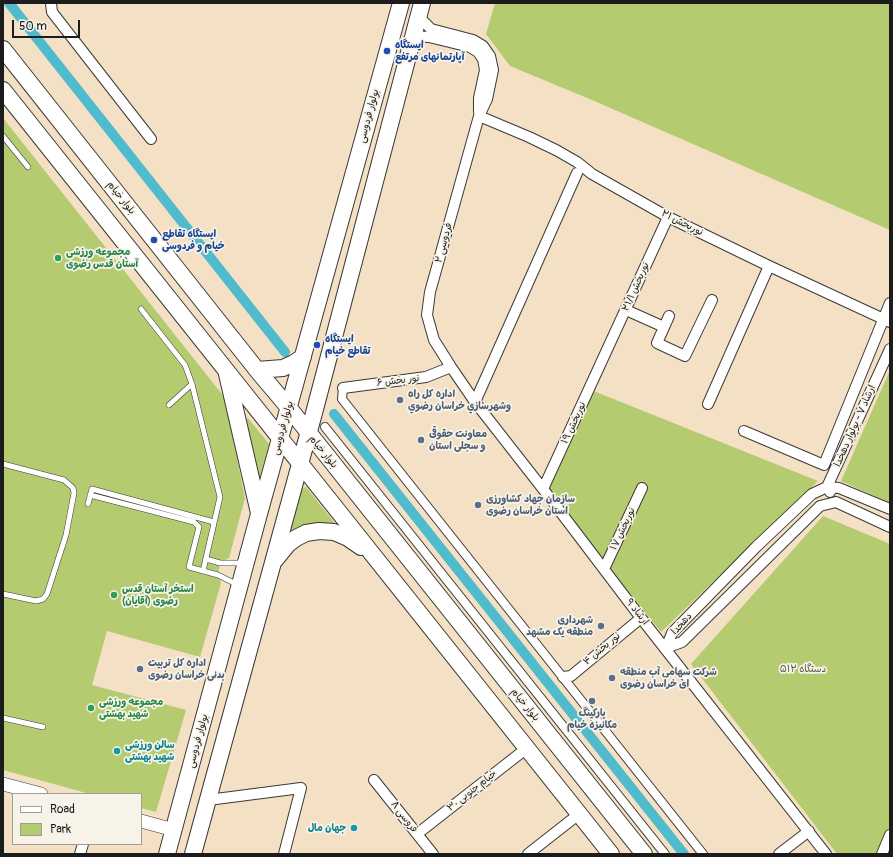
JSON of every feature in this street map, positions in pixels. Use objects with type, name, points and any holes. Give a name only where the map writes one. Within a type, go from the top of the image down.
[{"type":"main road","name":"بولوار فردوسی","points":[[167,854],[247,563],[259,514],[401,3]]},
{"type":"main road","points":[[194,854],[308,433],[420,10]]},
{"type":"main road","name":"بلوار خیام","points":[[3,49],[257,370],[289,408],[644,854]]},
{"type":"main road","points":[[3,90],[611,854]]},
{"type":"main road","points":[[257,370],[283,368],[294,364],[303,357]]},
{"type":"main road","points":[[226,370],[259,514]]},
{"type":"main road","points":[[272,564],[288,544],[296,538],[306,533],[319,531],[334,532],[348,538],[374,556]]},
{"type":"street","points":[[51,3],[52,12],[151,139]]},
{"type":"street","name":"فردوسی ۲","points":[[420,10],[431,29],[473,40],[483,46],[490,56],[493,70],[487,99],[478,116]]},
{"type":"street","name":"فردوسی ۲","points":[[413,36],[429,36],[470,47],[478,52],[483,59],[485,70],[479,98],[478,116],[430,292],[427,315],[434,340],[451,367]]},
{"type":"street","name":"نوربخش ۲۱","points":[[478,116],[530,137],[556,150],[577,162],[592,174],[668,217],[769,266],[887,320]]},
{"type":"street","points":[[475,402],[577,172]]},
{"type":"street","name":"نوربخش ۲۱/۱","points":[[604,358],[668,217]]},
{"type":"street","points":[[708,404],[769,266]]},
{"type":"street","points":[[669,316],[657,343],[685,356],[712,300]]},
{"type":"street","points":[[744,431],[824,465],[887,320],[890,303]]},
{"type":"street","points":[[626,310],[664,327]]},
{"type":"street","name":"ارشاد ۷ - بولوار دهخدا","points":[[827,487],[890,349]]},
{"type":"street","name":"نوربخش ۱۹","points":[[543,489],[604,358]]},
{"type":"street","name":"نور بخش ۶","points":[[343,388],[426,377],[451,367]]},
{"type":"street","name":"ارشاد ۹","points":[[451,367],[475,402],[604,570],[826,854]]},
{"type":"street","points":[[343,388],[342,399],[704,854]]},
{"type":"street","points":[[326,427],[665,854]]},
{"type":"street","points":[[827,487],[836,502],[890,527]]},
{"type":"street","points":[[827,487],[839,488],[890,509]]},
{"type":"street","name":"دهخدا","points":[[666,648],[672,633],[756,547],[812,494],[827,487]]},
{"type":"street","name":"نوربخش ۱۷","points":[[604,570],[642,488]]},
{"type":"street","name":"دهخدا","points":[[666,648],[682,642],[820,506],[836,502]]},
{"type":"street","name":"نور بخش ۴","points":[[563,677],[570,676],[641,618]]},
{"type":"street","name":"خیام جنوبی ۳۰","points":[[417,834],[527,748]]},
{"type":"street","name":"فروسی ۸","points":[[374,780],[433,854]]},
{"type":"street","points":[[3,784],[37,793]]},
{"type":"street","points":[[208,800],[301,788],[284,854]]},
{"type":"street","points":[[528,854],[579,814]]},
{"type":"street","points":[[142,821],[174,830]]},
{"type":"street","points":[[779,854],[808,831]]},
{"type":"street","points":[[882,854],[890,835]]},
{"type":"lane","points":[[3,136],[28,167]]},
{"type":"lane","points":[[141,309],[185,365],[192,384],[220,497],[203,571]]},
{"type":"lane","points":[[169,405],[192,384]]},
{"type":"lane","points":[[3,464],[64,480],[73,488],[74,493],[66,535],[47,594],[43,599],[36,601],[3,594]]},
{"type":"lane","points":[[88,504],[92,489],[214,522]]},
{"type":"lane","points":[[90,495],[194,522],[200,528],[189,567],[218,575],[240,586]]},
{"type":"lane","points":[[206,559],[220,563],[247,563]]},
{"type":"lane","points":[[3,718],[43,727]]},
{"type":"green space","points":[[495,3],[890,3],[890,230],[592,100],[510,66],[486,34]]},
{"type":"green space","name":"مجموعه ورزشی آستان قدس رضوی","points":[[3,118],[225,398],[245,498],[229,558],[220,563],[218,575],[221,583],[200,657],[107,631],[92,685],[186,710],[156,812],[142,808],[142,793],[86,793],[3,770]]},
{"type":"green space","points":[[890,370],[890,503],[841,481]]},
{"type":"green space","points":[[591,390],[818,481],[661,632],[546,490]]},
{"type":"green space","points":[[248,418],[269,444],[260,476],[258,477],[244,421]]},
{"type":"green space","points":[[306,487],[337,526],[285,538],[298,490]]},
{"type":"green space","name":"۵۱۲ دستگاه","points":[[823,516],[890,544],[890,854],[837,854],[691,664]]},
{"type":"waterway","points":[[9,3],[285,352]]},
{"type":"waterway","points":[[334,414],[684,854]]},
{"type":"place","name":"ایستگاه آپارتمانهای مرتفع","points":[[387,51]]},
{"type":"place","name":"ایستگاه تقاطع خیام و فردوسی","points":[[154,240]]},
{"type":"place","name":"مجموعه ورزشی آستان قدس رضوی","points":[[58,258]]},
{"type":"place","name":"ایستگاه تقاطع خیام","points":[[317,345]]},
{"type":"place","name":"اداره كل راه وشهرسازي خراسان رضوي","points":[[400,400]]},
{"type":"place","name":"معاونت حقوقی و سجلی استان","points":[[421,440]]},
{"type":"place","name":"سازمان جهاد کشاورزی استان خراسان رضوی","points":[[478,505]]},
{"type":"place","name":"استخر آستان قدس رضوی (آقایان)","points":[[114,595]]},
{"type":"place","name":"شهرداری منطقه یک مشهد","points":[[601,626]]},
{"type":"place","name":"اداره کل تربیت بدنی خراسان رضوی","points":[[140,669]]},
{"type":"place","name":"شرکت سهامی آب منطقه ای خراسان رضوی","points":[[612,678]]},
{"type":"place","name":"پارکینگ مکانیزه خیام","points":[[592,701]]},
{"type":"place","name":"مجموعه ورزشی شهید بهشتی","points":[[91,708]]},
{"type":"place","name":"سالن ورزشی شهید بهشتی","points":[[117,751]]},
{"type":"place","name":"جهان مال","points":[[354,828]]}]
